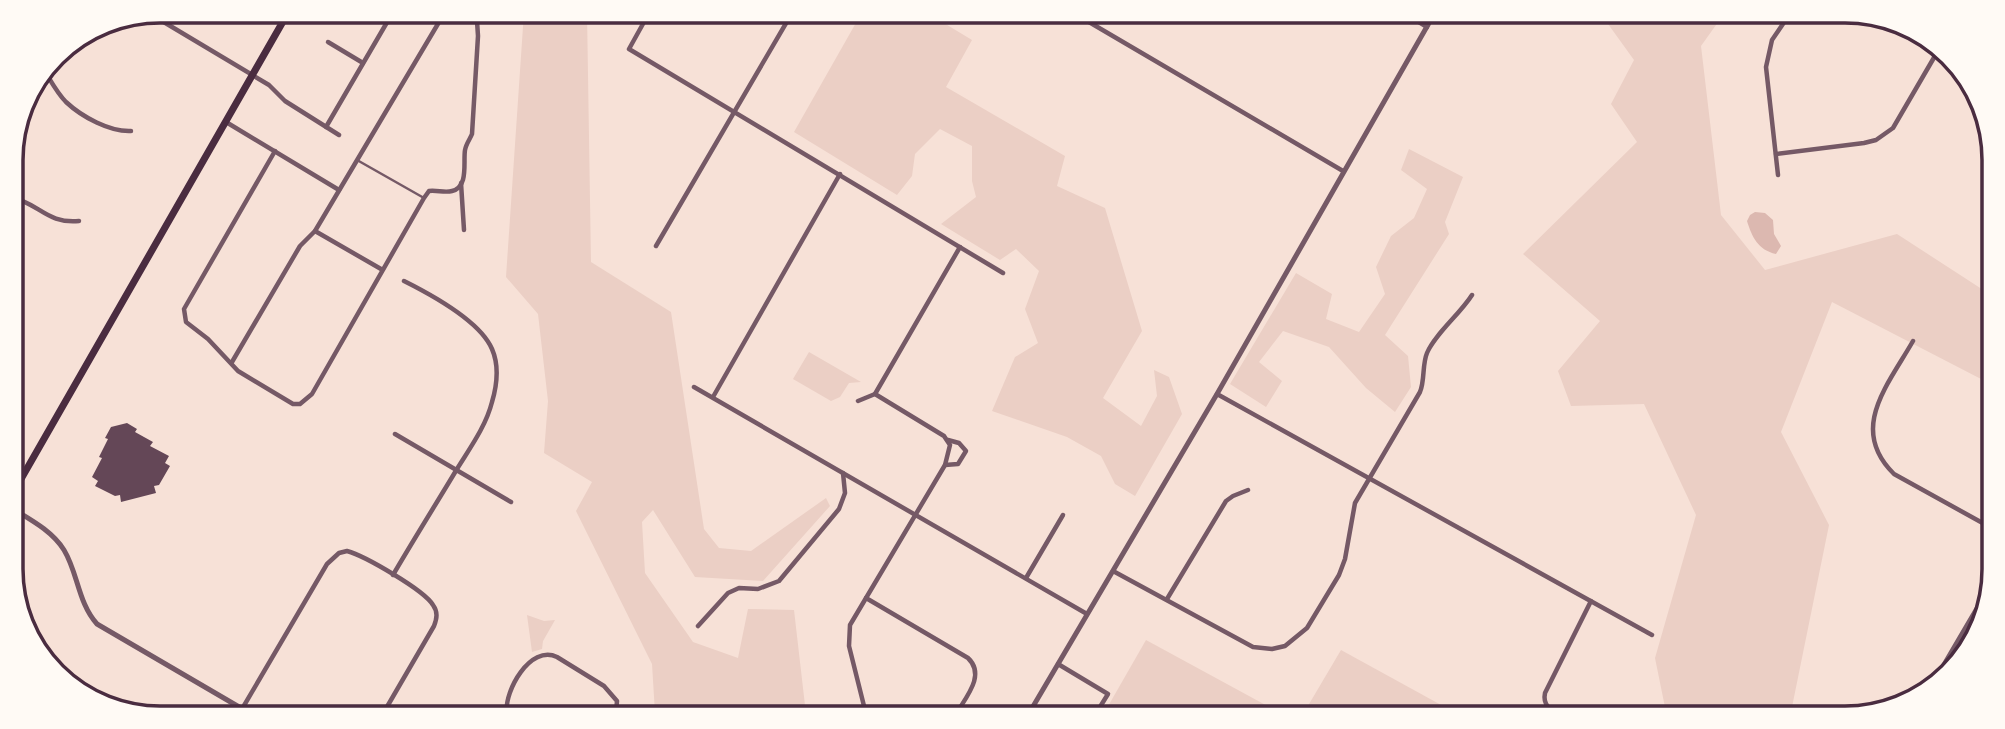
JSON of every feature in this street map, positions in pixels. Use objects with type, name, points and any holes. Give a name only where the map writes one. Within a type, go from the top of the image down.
[{"type":"main road","points":[[23,476],[282,23]]},
{"type":"street","points":[[165,23],[270,85],[285,101],[339,135]]},
{"type":"street","points":[[326,127],[387,23]]},
{"type":"street","points":[[232,362],[300,246],[315,231],[438,23]]},
{"type":"street","points":[[464,230],[461,183],[464,176],[465,148],[472,134],[477,23]]},
{"type":"street","points":[[643,23],[629,49],[1003,273]]},
{"type":"street","points":[[656,246],[786,23]]},
{"type":"street","points":[[1091,23],[1343,171]]},
{"type":"street","points":[[1420,23],[1427,27]]},
{"type":"street","points":[[1033,706],[1217,394],[1429,23]]},
{"type":"street","points":[[1778,175],[1766,66],[1772,40],[1784,23]]},
{"type":"street","points":[[328,42],[363,63]]},
{"type":"street","points":[[1776,154],[1864,143],[1885,135],[1893,128],[1935,56]]},
{"type":"street","points":[[49,79],[58,93],[75,108],[113,130],[131,131]]},
{"type":"street","points":[[225,122],[339,190]]},
{"type":"street","points":[[275,151],[183,314],[186,322],[208,339],[238,371],[293,404],[300,404],[312,394],[429,191],[451,191],[461,183]]},
{"type":"street","points":[[713,397],[840,174]]},
{"type":"street","points":[[23,202],[55,220],[79,220]]},
{"type":"street","points":[[315,231],[382,269]]},
{"type":"street","points":[[858,401],[874,394],[960,247]]},
{"type":"street","points":[[393,575],[487,416],[496,379],[492,350],[484,336],[422,289],[404,281]]},
{"type":"street","points":[[1113,571],[1253,647],[1272,649],[1285,646],[1307,628],[1339,575],[1345,559],[1353,508],[1368,476],[1420,393],[1424,383],[1425,358],[1432,344],[1461,312],[1472,295]]},
{"type":"street","points":[[1913,341],[1875,411],[1872,422],[1875,446],[1894,474],[1982,523]]},
{"type":"street","points":[[694,387],[1087,614]]},
{"type":"street","points":[[874,394],[948,440],[960,443],[965,451],[958,464],[945,465]]},
{"type":"street","points":[[1217,394],[1652,635]]},
{"type":"street","points":[[395,434],[511,502]]},
{"type":"street","points":[[864,706],[848,637],[850,625],[945,465],[950,450],[948,440]]},
{"type":"street","points":[[698,625],[727,593],[739,588],[758,589],[779,581],[839,509],[845,493],[843,472]]},
{"type":"street","points":[[1167,599],[1226,502],[1248,490]]},
{"type":"street","points":[[1026,578],[1063,515]]},
{"type":"street","points":[[23,516],[57,540],[65,551],[85,608],[97,624],[237,706]]},
{"type":"street","points":[[246,706],[327,564],[339,552],[347,551],[424,594],[435,607],[437,617],[434,626],[387,706]]},
{"type":"street","points":[[866,598],[974,663],[976,677],[960,706]]},
{"type":"street","points":[[1547,706],[1544,702],[1545,693],[1591,601]]},
{"type":"street","points":[[1950,657],[1972,620]]},
{"type":"street","points":[[507,706],[507,700],[531,659],[552,655],[604,686],[615,696],[617,706]]},
{"type":"street","points":[[1058,664],[1108,694],[1101,706]]},
{"type":"lane","points":[[357,160],[424,198]]},
{"type":"shaded area","points":[[523,23],[587,23],[591,262],[671,312],[704,529],[719,548],[751,551],[826,498],[830,506],[763,581],[695,577],[653,510],[642,522],[645,573],[693,642],[738,658],[748,609],[794,610],[805,706],[655,706],[652,664],[576,511],[592,482],[544,453],[548,401],[538,314],[506,277]]},
{"type":"shaded area","points":[[856,23],[944,23],[972,40],[946,87],[1065,156],[1057,186],[1105,208],[1142,331],[1103,398],[1141,426],[1157,396],[1154,370],[1169,377],[1182,414],[1135,496],[1115,484],[1101,456],[1067,437],[992,411],[1015,357],[1038,343],[1025,309],[1039,271],[1016,249],[1000,260],[941,224],[976,197],[972,181],[972,146],[940,129],[915,154],[912,176],[897,195],[794,132]]},
{"type":"shaded area","points":[[1607,23],[1717,23],[1701,46],[1721,215],[1765,270],[1897,234],[1982,289],[1982,379],[1832,302],[1781,432],[1829,525],[1792,706],[1665,706],[1655,658],[1696,515],[1644,404],[1571,406],[1558,371],[1600,321],[1523,254],[1637,142],[1611,104],[1634,60]]},
{"type":"shaded area","points":[[1409,149],[1463,177],[1445,222],[1449,234],[1385,335],[1408,356],[1411,387],[1395,412],[1366,388],[1329,347],[1283,331],[1259,362],[1282,381],[1266,407],[1230,384],[1296,273],[1332,294],[1326,319],[1359,332],[1385,294],[1376,267],[1391,236],[1414,218],[1427,189],[1401,170]]},
{"type":"shaded area","points":[[1755,212],[1765,213],[1773,220],[1774,234],[1781,246],[1776,254],[1760,246],[1754,237],[1747,221]]},
{"type":"shaded area","points":[[809,352],[861,382],[849,383],[840,397],[831,401],[793,379]]},
{"type":"shaded area","points":[[527,615],[544,621],[555,620],[543,641],[542,649],[532,652]]},
{"type":"shaded area","points":[[1146,640],[1268,706],[1108,706]]},
{"type":"shaded area","points":[[1341,650],[1443,706],[1308,706]]},
{"type":"building","points":[[127,423],[137,429],[135,432],[153,442],[150,446],[169,456],[165,463],[170,466],[159,485],[154,486],[156,493],[121,502],[120,495],[115,496],[95,486],[98,481],[92,477],[102,458],[99,457],[111,427]]}]
